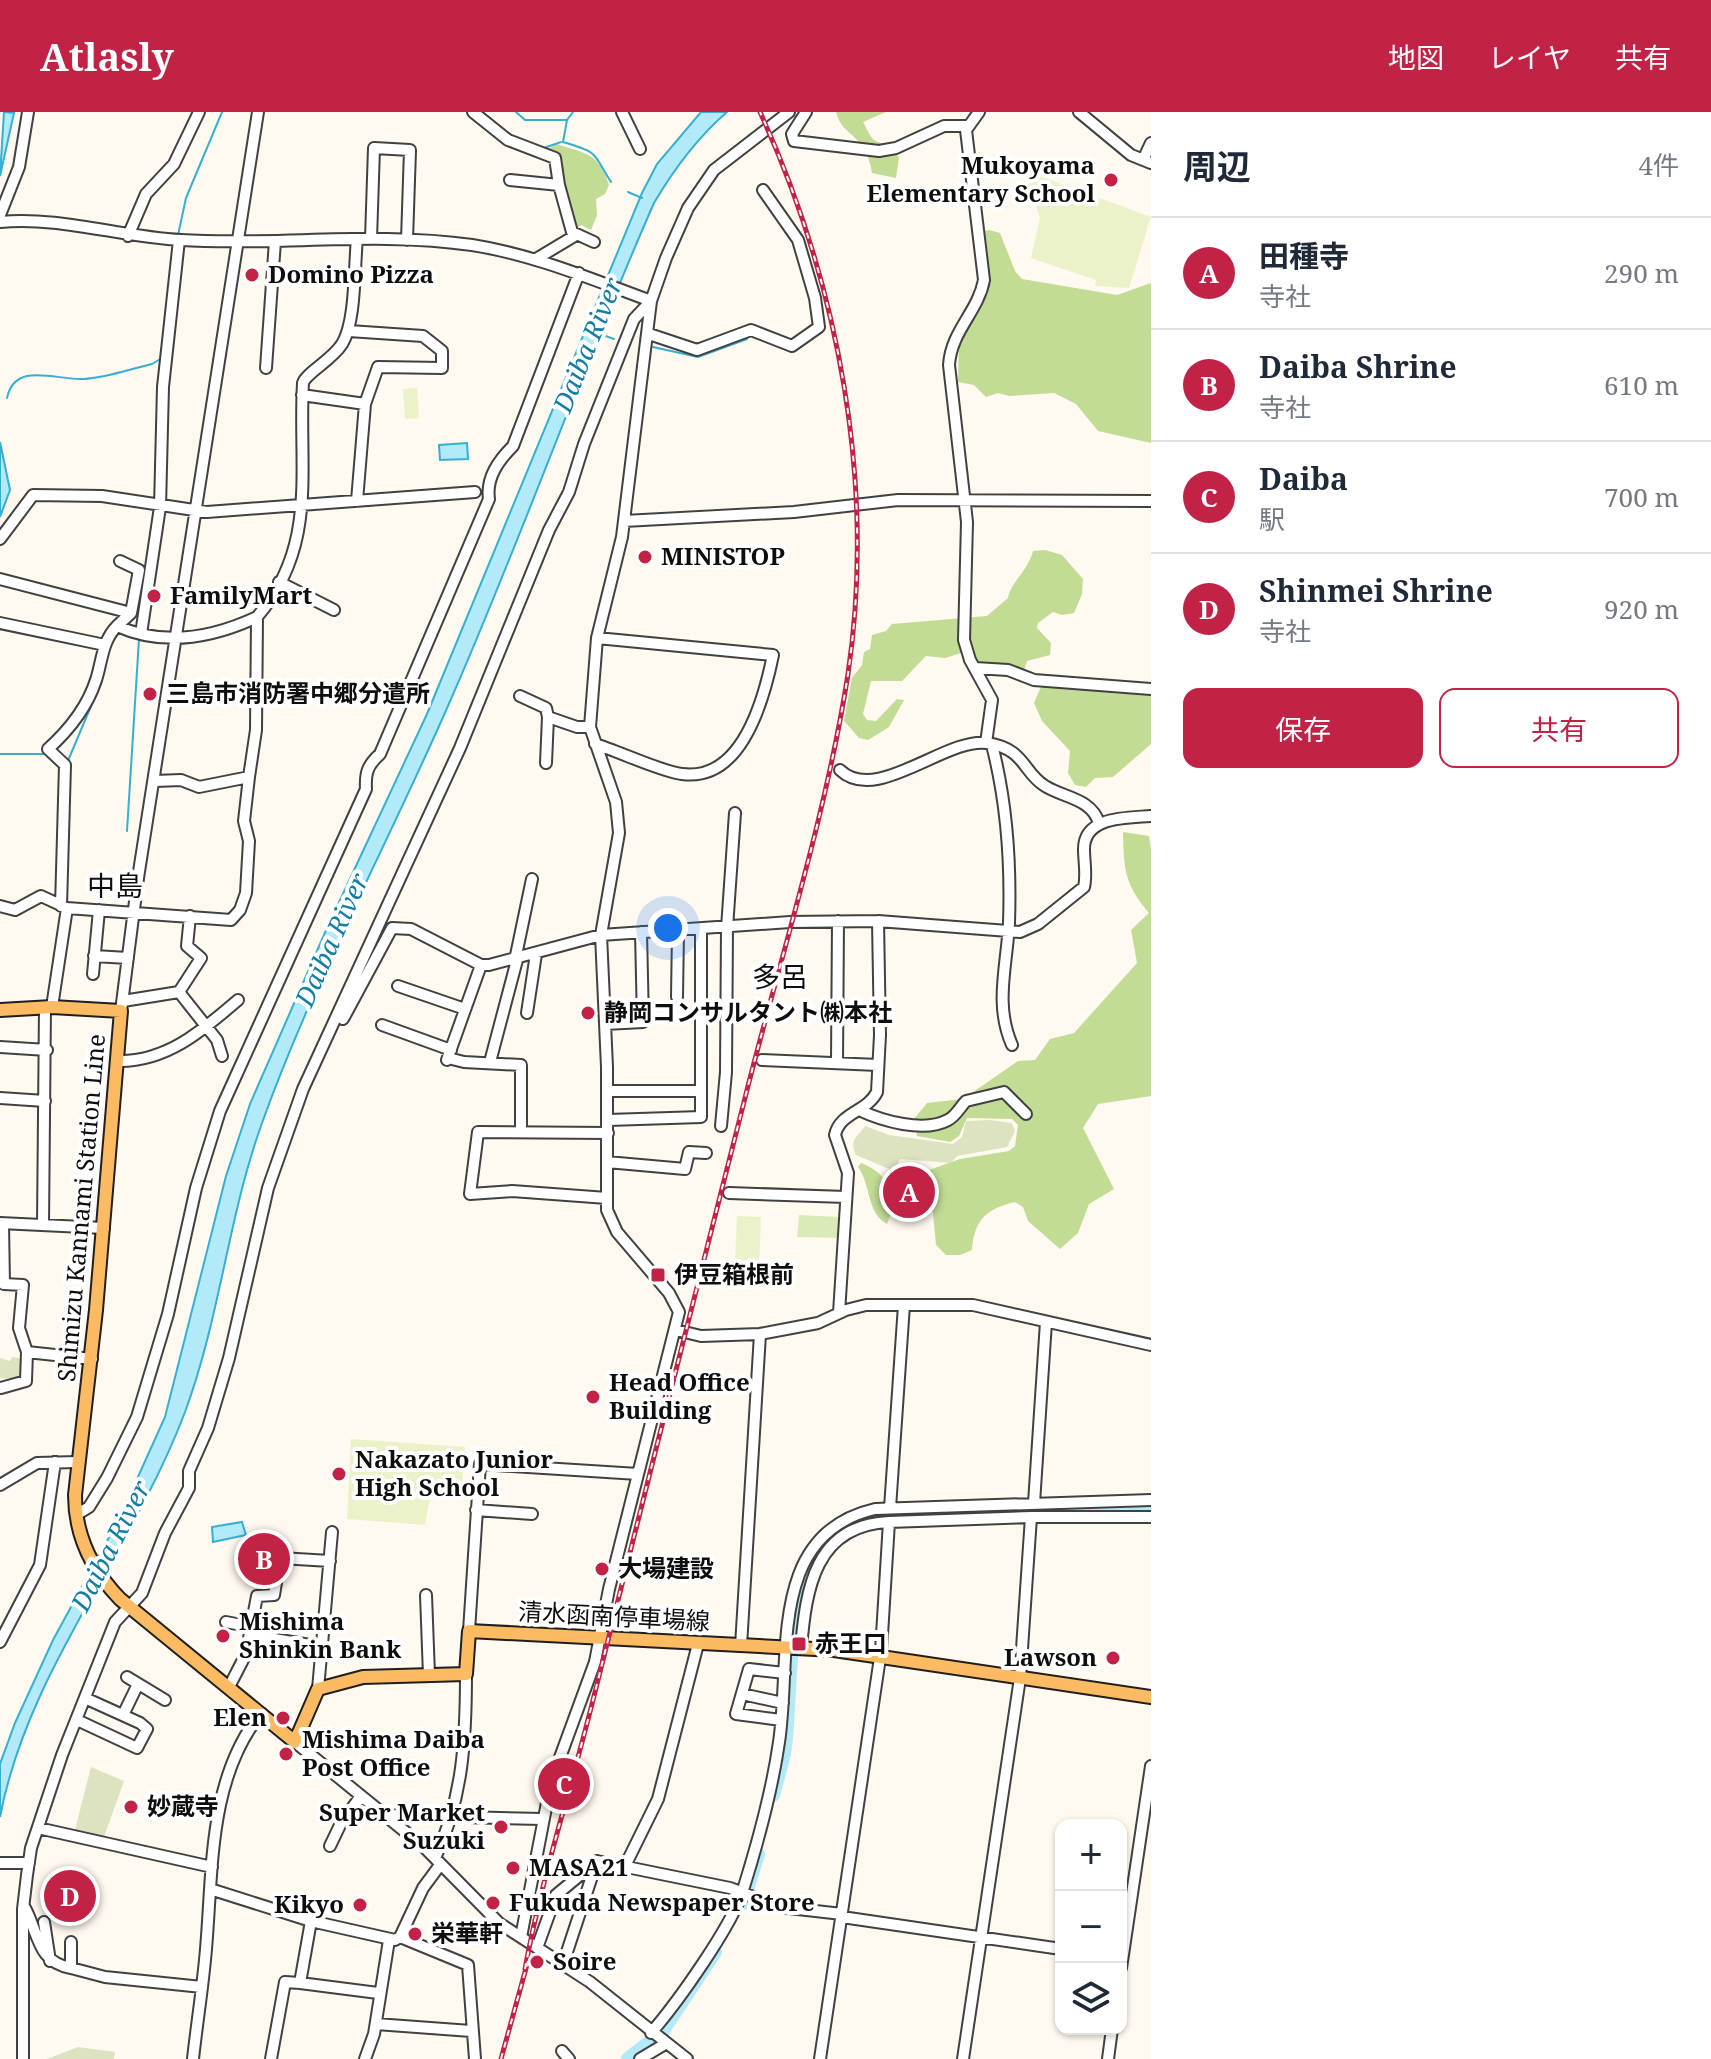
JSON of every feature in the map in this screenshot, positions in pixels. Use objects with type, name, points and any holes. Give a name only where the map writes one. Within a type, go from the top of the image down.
[{"type":"main road","name":"Shimizu Kannami Station Line","points":[[0,1010],[122,1006],[92,1359],[78,1462],[76,1515],[90,1561],[124,1602]]},
{"type":"main road","points":[[124,1602],[295,1742],[318,1689],[363,1677],[466,1674],[469,1631]]},
{"type":"main road","name":"清水函南停車場線","points":[[469,1631],[794,1648],[879,1657],[1151,1697]]},
{"type":"street","points":[[0,215],[19,167],[28,112]]},
{"type":"street","points":[[128,236],[146,194],[174,164],[199,112]]},
{"type":"street","points":[[190,916],[187,946],[201,958],[179,992],[122,1006],[134,911],[258,112]]},
{"type":"street","points":[[473,112],[508,140],[555,158],[570,228],[576,235],[594,242]]},
{"type":"street","points":[[622,112],[640,149]]},
{"type":"street","points":[[23,2059],[26,1863],[115,1622],[124,1602],[142,1593],[165,1533],[189,1488],[189,1471],[208,1428],[229,1358],[262,1214],[282,1143],[460,748],[549,530],[569,492],[584,444],[634,319],[679,225],[706,180],[722,162],[789,112]]},
{"type":"street","points":[[806,112],[792,134],[794,141],[834,143],[864,151],[896,148],[944,126],[966,126],[979,112]]},
{"type":"street","points":[[1079,112],[1147,162],[1151,143]]},
{"type":"street","points":[[966,126],[984,280],[979,298],[952,342],[949,356],[968,536],[964,640],[993,705],[989,744],[1007,832],[1008,933],[1001,1015],[1012,1045]]},
{"type":"street","points":[[371,239],[374,148],[410,150],[407,240]]},
{"type":"street","points":[[510,180],[559,185]]},
{"type":"street","points":[[649,334],[697,350],[751,330],[792,346],[819,327],[815,298],[798,240],[763,190]]},
{"type":"street","points":[[0,222],[46,223],[128,236],[237,243],[371,239],[468,245],[536,259],[646,299]]},
{"type":"street","points":[[536,259],[576,235]]},
{"type":"street","points":[[0,906],[15,910],[41,896],[64,907],[228,921],[240,910],[246,887],[249,841],[244,821],[256,730],[257,617],[294,554],[304,505],[302,395],[305,377],[332,359],[349,331],[357,239]]},
{"type":"street","points":[[43,1225],[48,1007],[64,907],[65,765],[48,749],[72,726],[95,682],[105,645],[117,626],[138,609],[160,507],[161,415],[179,240]]},
{"type":"street","points":[[266,368],[275,241]]},
{"type":"street","points":[[76,1515],[89,1507],[101,1488],[137,1417],[168,1314],[196,1188],[220,1111],[366,789],[365,775],[369,763],[380,754],[489,499],[488,486],[500,459],[513,446],[581,274]]},
{"type":"street","points":[[521,1937],[551,1782],[592,1672],[679,1312],[669,1293],[610,1221],[601,935],[618,854],[619,824],[616,802],[590,727],[597,638],[624,521],[649,334],[646,299]]},
{"type":"street","points":[[349,331],[423,336],[442,351],[442,368],[378,367],[365,404],[357,501]]},
{"type":"street","points":[[302,395],[365,404]]},
{"type":"street","points":[[0,539],[33,495],[102,496],[196,512],[475,492]]},
{"type":"street","points":[[624,521],[794,512],[898,500],[1151,501]]},
{"type":"street","points":[[120,561],[139,570],[141,634]]},
{"type":"street","points":[[0,579],[138,609]]},
{"type":"street","points":[[279,582],[334,610]]},
{"type":"street","points":[[117,626],[141,634],[177,639],[218,633],[257,617]]},
{"type":"street","points":[[0,623],[105,645]]},
{"type":"street","points":[[595,744],[674,773],[708,771],[743,744],[748,736],[773,655],[597,638]]},
{"type":"street","points":[[975,668],[1008,670],[1034,680],[1151,689]]},
{"type":"street","points":[[520,696],[546,708],[546,763]]},
{"type":"street","points":[[548,717],[577,727],[590,727]]},
{"type":"street","points":[[840,770],[853,779],[871,778],[910,769],[971,744],[989,744],[1022,758],[1042,785],[1086,805],[1099,823]]},
{"type":"street","points":[[155,781],[181,780],[199,787],[249,777]]},
{"type":"street","points":[[721,1126],[726,1072],[727,928],[735,813]]},
{"type":"street","points":[[343,1019],[365,961],[387,932],[402,927],[481,965],[516,960],[601,935],[641,932],[878,921],[1008,933],[1038,924],[1084,887],[1085,838],[1099,823],[1151,816]]},
{"type":"street","points":[[490,1062],[516,960],[532,879]]},
{"type":"street","points":[[93,974],[99,910]]},
{"type":"street","points":[[837,1062],[838,921]]},
{"type":"street","points":[[839,1313],[848,1173],[835,1135],[841,1119],[873,1100],[877,1092],[878,921]]},
{"type":"street","points":[[608,1120],[701,1117],[701,930]]},
{"type":"street","points":[[677,997],[678,931]]},
{"type":"street","points":[[605,1024],[643,1022],[641,932]]},
{"type":"street","points":[[527,1013],[536,954]]},
{"type":"street","points":[[94,956],[128,958]]},
{"type":"street","points":[[449,1056],[481,965]]},
{"type":"street","points":[[398,986],[465,1009]]},
{"type":"street","points":[[179,992],[217,1040],[222,1056]]},
{"type":"street","points":[[118,1061],[143,1061],[207,1028],[238,1000]]},
{"type":"street","points":[[382,1025],[449,1056],[521,1065],[521,1131]]},
{"type":"street","points":[[0,1047],[47,1050]]},
{"type":"street","points":[[762,1060],[878,1065]]},
{"type":"street","points":[[607,1091],[701,1091]]},
{"type":"street","points":[[859,1110],[891,1121],[939,1124],[952,1118],[966,1101],[997,1091],[1004,1092],[1026,1114]]},
{"type":"street","points":[[0,1098],[45,1101]]},
{"type":"street","points":[[607,1198],[512,1191],[470,1194],[478,1132],[608,1133]]},
{"type":"street","points":[[607,1162],[685,1169],[689,1152],[706,1153]]},
{"type":"street","points":[[729,1193],[846,1197]]},
{"type":"street","points":[[1,1388],[26,1381],[27,1352],[19,1328],[23,1285],[4,1284],[2,1224],[104,1228]]},
{"type":"street","points":[[676,1330],[701,1336],[760,1334],[818,1323],[866,1305],[973,1305],[1151,1345]]},
{"type":"street","points":[[890,1508],[904,1305]]},
{"type":"street","points":[[1034,1503],[1046,1322]]},
{"type":"street","points":[[741,1646],[760,1334]]},
{"type":"street","points":[[27,1352],[92,1359]]},
{"type":"street","points":[[0,1642],[40,1565],[55,1462]]},
{"type":"street","points":[[5,1483],[37,1463],[78,1462]]},
{"type":"street","points":[[469,1631],[480,1464],[638,1474]]},
{"type":"street","points":[[930,1514],[1034,1503],[1151,1500]]},
{"type":"street","points":[[651,2033],[683,1993],[742,1893],[773,1770],[785,1673],[794,1648],[802,1563],[833,1527],[862,1512],[890,1508],[913,1514],[1151,1517]]},
{"type":"street","points":[[476,1510],[532,1514]]},
{"type":"street","points":[[802,1584],[836,1542],[853,1530],[913,1514]]},
{"type":"street","points":[[963,2059],[1020,1678],[1031,1517]]},
{"type":"street","points":[[820,2059],[879,1657],[889,1522]]},
{"type":"street","points":[[318,1689],[332,1532]]},
{"type":"street","points":[[229,1687],[246,1654],[257,1596],[274,1595],[280,1558],[330,1561]]},
{"type":"street","points":[[426,1595],[429,1675]]},
{"type":"street","points":[[226,1622],[251,1631],[322,1647]]},
{"type":"street","points":[[625,1866],[658,1799],[698,1644]]},
{"type":"street","points":[[781,1720],[736,1714],[749,1669],[785,1673]]},
{"type":"street","points":[[365,2059],[376,2024],[378,1993],[395,1938],[438,1862],[452,1816],[466,1742],[466,1674]]},
{"type":"street","points":[[127,1677],[165,1700]]},
{"type":"street","points":[[123,1715],[138,1684]]},
{"type":"street","points":[[742,1694],[783,1703]]},
{"type":"street","points":[[77,1720],[139,1747],[147,1729],[87,1699]]},
{"type":"street","points":[[193,2059],[216,1825],[232,1761],[261,1713]]},
{"type":"street","points":[[295,1742],[438,1862],[484,1911],[607,1994],[663,2043],[687,2059]]},
{"type":"street","points":[[1127,1922],[1151,1766]]},
{"type":"street","points":[[330,1846],[341,1823],[361,1796]]},
{"type":"street","points":[[385,1815],[542,1819]]},
{"type":"street","points":[[38,1828],[212,1867]]},
{"type":"street","points":[[563,1964],[597,1861]]},
{"type":"street","points":[[537,1948],[556,1895],[597,1861],[742,1893],[780,1907],[1055,1948]]},
{"type":"street","points":[[0,1863],[26,1863]]},
{"type":"street","points":[[210,1889],[311,1921],[395,1938],[468,1964],[475,2059]]},
{"type":"street","points":[[24,1906],[36,1940],[50,1961],[105,1977],[202,1987]]},
{"type":"street","points":[[300,1983],[311,1921]]},
{"type":"street","points":[[44,1922],[50,1961]]},
{"type":"street","points":[[71,1942],[71,1968]]},
{"type":"street","points":[[271,2059],[285,1982],[378,1993]]},
{"type":"street","points":[[376,2024],[471,2031]]},
{"type":"street","points":[[1108,2059],[1111,2035]]},
{"type":"street","points":[[640,2059],[663,2043]]},
{"type":"green space","points":[[836,112],[886,112],[863,122],[873,139],[891,146],[899,158],[896,178],[872,173],[865,150],[839,121]]},
{"type":"green space","points":[[557,144],[590,156],[605,174],[609,185],[605,194],[596,199],[597,215],[591,230],[581,225],[576,229],[563,190],[562,165],[546,150]]},
{"type":"green space","points":[[1023,170],[1151,217],[1129,288],[1095,286],[1096,280],[1031,258],[1040,218]]},
{"type":"green space","points":[[985,231],[1000,233],[1015,271],[1022,279],[1117,295],[1151,283],[1151,443],[1098,431],[1076,404],[1054,393],[1009,396],[998,393],[986,397],[974,385],[958,382],[959,338],[986,292],[989,266]]},
{"type":"green space","points":[[417,388],[419,418],[405,419],[403,389]]},
{"type":"green space","points":[[1045,550],[1062,555],[1083,579],[1082,594],[1074,613],[1062,615],[1053,612],[1038,623],[1037,628],[1051,643],[1050,655],[1027,661],[1023,673],[977,667],[961,653],[945,658],[926,656],[902,681],[871,681],[863,714],[867,720],[876,721],[897,699],[904,700],[889,727],[868,740],[859,738],[844,721],[852,678],[862,665],[864,652],[870,649],[872,635],[886,631],[892,624],[987,616],[1008,598],[1033,551]]},
{"type":"green space","points":[[1042,684],[1151,693],[1151,744],[1113,777],[1095,778],[1086,787],[1075,785],[1068,773],[1070,751],[1042,721],[1034,703]]},
{"type":"green space","points":[[1123,832],[1149,836],[1151,850],[1151,1096],[1098,1104],[1083,1128],[1114,1189],[1089,1204],[1078,1233],[1060,1249],[1028,1221],[1023,1207],[1015,1202],[997,1208],[984,1217],[976,1230],[972,1250],[960,1255],[946,1255],[936,1245],[929,1170],[960,1159],[1009,1151],[1015,1146],[1018,1125],[1012,1119],[967,1118],[959,1136],[950,1142],[917,1136],[914,1119],[927,1103],[963,1099],[1018,1061],[1035,1060],[1050,1039],[1074,1033],[1137,963],[1131,930],[1149,913],[1127,876]]},
{"type":"green space","points":[[966,1121],[1012,1123],[1015,1131],[1007,1147],[957,1156],[951,1163],[900,1159],[894,1171],[856,1155],[853,1145],[865,1126],[889,1135],[953,1144],[962,1137]]},
{"type":"green space","points":[[861,1163],[878,1173],[889,1187],[892,1204],[887,1224],[872,1205],[858,1167]]},
{"type":"green space","points":[[799,1215],[839,1217],[840,1238],[797,1237]]},
{"type":"green space","points":[[737,1216],[761,1217],[759,1265],[735,1264]]},
{"type":"green space","points":[[12,1357],[25,1359],[24,1380],[0,1378],[0,1358],[10,1361]]},
{"type":"green space","points":[[351,1439],[465,1447],[461,1495],[430,1496],[425,1525],[347,1519]]},
{"type":"green space","points":[[91,1767],[124,1781],[104,1837],[75,1830]]},
{"type":"green space","points":[[78,2047],[115,2052],[114,2059],[47,2059]]},
{"type":"water","points":[[4,112],[14,113],[0,176]]},
{"type":"water","name":"Daiba River","points":[[701,112],[727,112],[687,154],[654,203],[451,699],[305,1015],[250,1159],[207,1340],[185,1412],[138,1513],[57,1660],[33,1711],[14,1763],[0,1817],[0,1764],[15,1723],[53,1640],[119,1519],[165,1417],[226,1176],[250,1104],[327,928],[427,714],[642,193],[657,164]]},
{"type":"water","points":[[0,442],[10,490],[0,517]]},
{"type":"water","points":[[467,443],[468,459],[440,460],[439,445]]},
{"type":"water","points":[[242,1522],[246,1535],[213,1542],[212,1527]]},
{"type":"waterway","points":[[178,235],[186,198],[222,112]]},
{"type":"waterway","points":[[516,112],[525,120],[567,120],[563,142],[594,155],[611,182]]},
{"type":"waterway","points":[[567,120],[573,112]]},
{"type":"waterway","points":[[541,149],[561,142]]},
{"type":"waterway","points":[[628,192],[642,198]]},
{"type":"waterway","name":"Daiba River","points":[[600,334],[614,339]]},
{"type":"waterway","points":[[653,347],[698,357],[747,339]]},
{"type":"waterway","points":[[7,398],[12,386],[28,376],[92,378],[152,364],[162,358]]},
{"type":"waterway","points":[[127,831],[139,639]]},
{"type":"waterway","points":[[67,763],[94,699]]},
{"type":"waterway","points":[[0,754],[45,754]]},
{"type":"waterway","points":[[773,1795],[785,1747],[792,1642],[802,1589],[810,1566],[834,1535],[856,1523],[881,1516],[1151,1508]]},
{"type":"waterway","points":[[743,1903],[758,1854]]},
{"type":"waterway","points":[[628,2059],[662,2032],[715,1952]]},
{"type":"waterway","points":[[662,2032],[668,2036]]},
{"type":"railway","points":[[525,1969],[547,1871],[815,833],[848,674],[855,602],[857,530],[853,458],[844,387],[830,316],[811,246],[788,178],[760,112]]},
{"type":"railway","points":[[501,2059],[528,1961]]},
{"type":"place","name":"Mukoyama Elementary School","points":[[1111,180]]},
{"type":"place","name":"Domino Pizza","points":[[252,275]]},
{"type":"place","name":"MINISTOP","points":[[645,557]]},
{"type":"place","name":"FamilyMart","points":[[154,596]]},
{"type":"place","name":"三島市消防署中郷分遣所","points":[[150,694]]},
{"type":"place","name":"静岡コンサルタント㈱本社","points":[[588,1013]]},
{"type":"place","name":"田種寺","points":[[909,1192]]},
{"type":"place","name":"伊豆箱根前","points":[[658,1275]]},
{"type":"place","name":"Head Office Building","points":[[593,1397]]},
{"type":"place","name":"Nakazato Junior High School","points":[[339,1474]]},
{"type":"place","name":"Daiba Shrine","points":[[264,1559]]},
{"type":"place","name":"大場建設","points":[[602,1569]]},
{"type":"place","name":"Mishima Shinkin Bank","points":[[223,1636]]},
{"type":"place","name":"赤王口","points":[[799,1644]]},
{"type":"place","name":"Lawson","points":[[1113,1658]]},
{"type":"place","name":"Elen","points":[[283,1718]]},
{"type":"place","name":"Mishima Daiba Post Office","points":[[286,1754]]},
{"type":"place","name":"Daiba","points":[[564,1784]]},
{"type":"place","name":"妙蔵寺","points":[[131,1807]]},
{"type":"place","name":"Super Market Suzuki","points":[[501,1827]]},
{"type":"place","name":"MASA21","points":[[513,1868]]},
{"type":"place","name":"Shinmei Shrine","points":[[70,1896]]},
{"type":"place","name":"Fukuda Newspaper Store","points":[[493,1903]]},
{"type":"place","name":"Kikyo","points":[[360,1905]]},
{"type":"place","name":"栄華軒","points":[[415,1934]]},
{"type":"place","name":"Soire","points":[[537,1962]]},
{"type":"district","name":"中島","points":[[115,886]]},
{"type":"district","name":"多呂","points":[[780,977]]}]
